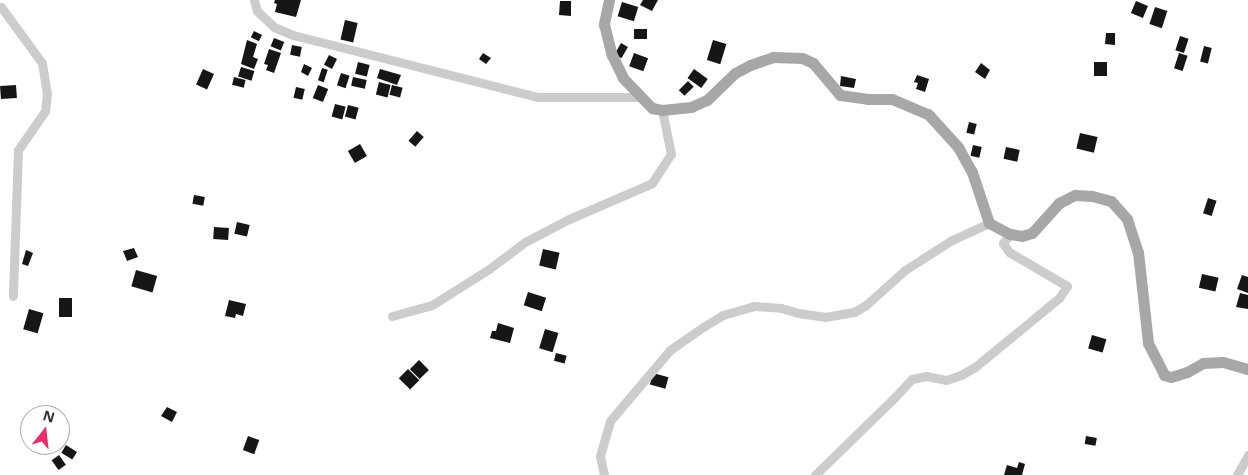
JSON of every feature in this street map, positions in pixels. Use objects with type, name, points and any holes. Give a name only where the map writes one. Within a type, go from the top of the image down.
[{"type":"main road","points":[[609,0],[604,24],[612,55],[624,78],[652,108],[662,110],[691,107],[706,100],[736,73],[750,65],[773,57],[802,58],[813,63],[840,95],[868,100],[892,99],[918,107],[928,114],[958,147],[972,172],[989,223],[1010,234],[1022,236],[1032,233],[1059,203],[1075,195],[1092,196],[1111,201],[1127,219],[1138,252],[1148,343],[1164,375],[1171,377],[1203,364],[1223,362],[1248,369]]},
{"type":"street","points":[[254,0],[257,11],[274,27],[293,35],[528,95],[538,97],[640,97]]},
{"type":"street","points":[[1,6],[42,63],[47,93],[44,111],[18,150],[13,296]]},
{"type":"street","points":[[392,316],[432,305],[489,269],[525,242],[569,219],[652,183],[671,154],[662,110]]},
{"type":"street","points":[[604,475],[600,456],[610,421],[670,350],[702,327],[723,315],[754,306],[781,308],[825,317],[854,312],[866,305],[905,270],[952,240],[989,223]]},
{"type":"street","points":[[815,475],[912,379],[926,376],[946,380],[961,375],[975,367],[1059,298],[1066,286],[1009,252],[1003,243],[1010,234]]},
{"type":"street","points":[[1237,475],[1248,455]]},
{"type":"building","points":[[275,0],[301,0],[296,17],[275,12],[277,4],[274,3]]},
{"type":"building","points":[[643,0],[658,0],[652,11],[640,5]]},
{"type":"building","points":[[560,1],[571,1],[571,16],[559,15]]},
{"type":"building","points":[[1136,1],[1148,6],[1143,18],[1131,13]]},
{"type":"building","points":[[622,2],[638,7],[634,21],[618,16]]},
{"type":"building","points":[[1155,7],[1167,11],[1162,28],[1149,24]]},
{"type":"building","points":[[345,20],[358,23],[353,42],[341,39]]},
{"type":"building","points":[[634,29],[647,29],[647,39],[634,39]]},
{"type":"building","points":[[254,31],[262,35],[259,41],[251,37]]},
{"type":"building","points":[[1106,33],[1115,33],[1115,45],[1105,44]]},
{"type":"building","points":[[1180,36],[1189,39],[1184,53],[1175,50]]},
{"type":"building","points":[[274,38],[284,42],[281,50],[271,46]]},
{"type":"building","points":[[247,40],[257,44],[253,57],[258,59],[254,69],[241,64]]},
{"type":"building","points":[[713,40],[726,44],[720,64],[707,60]]},
{"type":"building","points":[[621,43],[628,47],[621,58],[614,54]]},
{"type":"building","points":[[292,45],[302,47],[300,57],[290,55]]},
{"type":"building","points":[[1204,46],[1212,48],[1208,63],[1200,62]]},
{"type":"building","points":[[269,49],[281,53],[274,73],[266,70],[268,65],[264,64]]},
{"type":"building","points":[[483,53],[491,58],[486,64],[479,59]]},
{"type":"building","points":[[634,53],[648,58],[643,71],[629,66]]},
{"type":"building","points":[[1179,53],[1188,56],[1183,71],[1174,68]]},
{"type":"building","points":[[329,55],[337,59],[332,69],[324,65]]},
{"type":"building","points":[[358,62],[370,65],[367,77],[355,74]]},
{"type":"building","points":[[1094,62],[1107,62],[1107,76],[1094,76]]},
{"type":"building","points":[[981,63],[990,70],[985,79],[975,72]]},
{"type":"building","points":[[304,64],[312,68],[308,76],[301,72]]},
{"type":"building","points":[[241,67],[254,71],[251,81],[238,77]]},
{"type":"building","points":[[322,68],[328,70],[324,82],[318,80]]},
{"type":"building","points":[[203,69],[214,74],[207,89],[196,85]]},
{"type":"building","points":[[380,69],[401,75],[397,85],[377,78]]},
{"type":"building","points":[[694,69],[708,79],[701,88],[688,78]]},
{"type":"building","points":[[341,73],[350,76],[346,88],[337,85]]},
{"type":"building","points":[[917,75],[929,79],[925,92],[916,89],[918,83],[914,82]]},
{"type":"building","points":[[841,76],[856,79],[854,88],[840,86]]},
{"type":"building","points":[[234,77],[246,80],[244,88],[232,85]]},
{"type":"building","points":[[353,77],[367,80],[365,89],[351,86]]},
{"type":"building","points":[[688,81],[694,87],[684,96],[679,90]]},
{"type":"building","points":[[379,82],[391,85],[387,98],[376,95]]},
{"type":"building","points":[[16,85],[17,98],[1,99],[0,86]]},
{"type":"building","points":[[318,85],[328,89],[323,102],[313,98]]},
{"type":"building","points":[[392,85],[403,88],[400,98],[389,95]]},
{"type":"building","points":[[296,87],[305,89],[302,100],[294,98]]},
{"type":"building","points":[[335,104],[346,107],[342,119],[332,117]]},
{"type":"building","points":[[348,105],[359,108],[356,119],[345,117]]},
{"type":"building","points":[[969,122],[977,124],[974,135],[966,133]]},
{"type":"building","points":[[417,131],[424,137],[415,147],[408,141]]},
{"type":"building","points":[[1080,133],[1098,137],[1094,153],[1076,149]]},
{"type":"building","points":[[360,144],[367,156],[355,163],[348,151]]},
{"type":"building","points":[[973,145],[982,147],[979,158],[971,156]]},
{"type":"building","points":[[1006,147],[1020,150],[1017,162],[1004,159]]},
{"type":"building","points":[[194,195],[205,197],[203,206],[192,204]]},
{"type":"building","points":[[1208,198],[1217,201],[1212,216],[1203,213]]},
{"type":"building","points":[[237,222],[250,225],[247,237],[234,234]]},
{"type":"building","points":[[214,227],[229,228],[228,240],[213,239]]},
{"type":"building","points":[[134,248],[138,257],[127,261],[123,251]]},
{"type":"building","points":[[543,249],[560,253],[556,269],[539,266]]},
{"type":"building","points":[[26,250],[33,253],[28,266],[22,264]]},
{"type":"building","points":[[136,270],[157,276],[152,292],[131,286]]},
{"type":"building","points":[[1202,274],[1219,278],[1215,291],[1199,288]]},
{"type":"building","points":[[1242,275],[1248,277],[1248,293],[1237,289]]},
{"type":"building","points":[[528,292],[546,298],[542,311],[524,305]]},
{"type":"building","points":[[1240,293],[1248,295],[1248,309],[1236,307]]},
{"type":"building","points":[[59,298],[72,298],[72,317],[59,317]]},
{"type":"building","points":[[229,300],[246,304],[243,316],[236,314],[235,318],[225,316]]},
{"type":"building","points":[[29,309],[43,313],[38,333],[23,329]]},
{"type":"building","points":[[498,323],[514,328],[510,343],[490,338],[492,331],[496,331]]},
{"type":"building","points":[[545,329],[558,333],[553,352],[539,348]]},
{"type":"building","points":[[1092,335],[1106,339],[1103,353],[1088,348]]},
{"type":"building","points":[[556,353],[567,356],[565,364],[554,361]]},
{"type":"building","points":[[419,360],[429,370],[420,379],[410,369]]},
{"type":"building","points":[[408,369],[419,380],[410,390],[399,378]]},
{"type":"building","points":[[653,373],[668,377],[665,389],[650,385]]},
{"type":"building","points":[[167,407],[177,412],[172,422],[161,416]]},
{"type":"building","points":[[248,436],[259,440],[254,454],[243,450]]},
{"type":"building","points":[[1086,436],[1097,438],[1095,446],[1085,444]]},
{"type":"building","points":[[70,447],[77,452],[72,460],[65,455],[70,455]]},
{"type":"building","points":[[59,455],[66,465],[59,470],[52,460]]},
{"type":"building","points":[[1019,462],[1025,464],[1022,475],[1004,475],[1007,465],[1017,468]]}]
